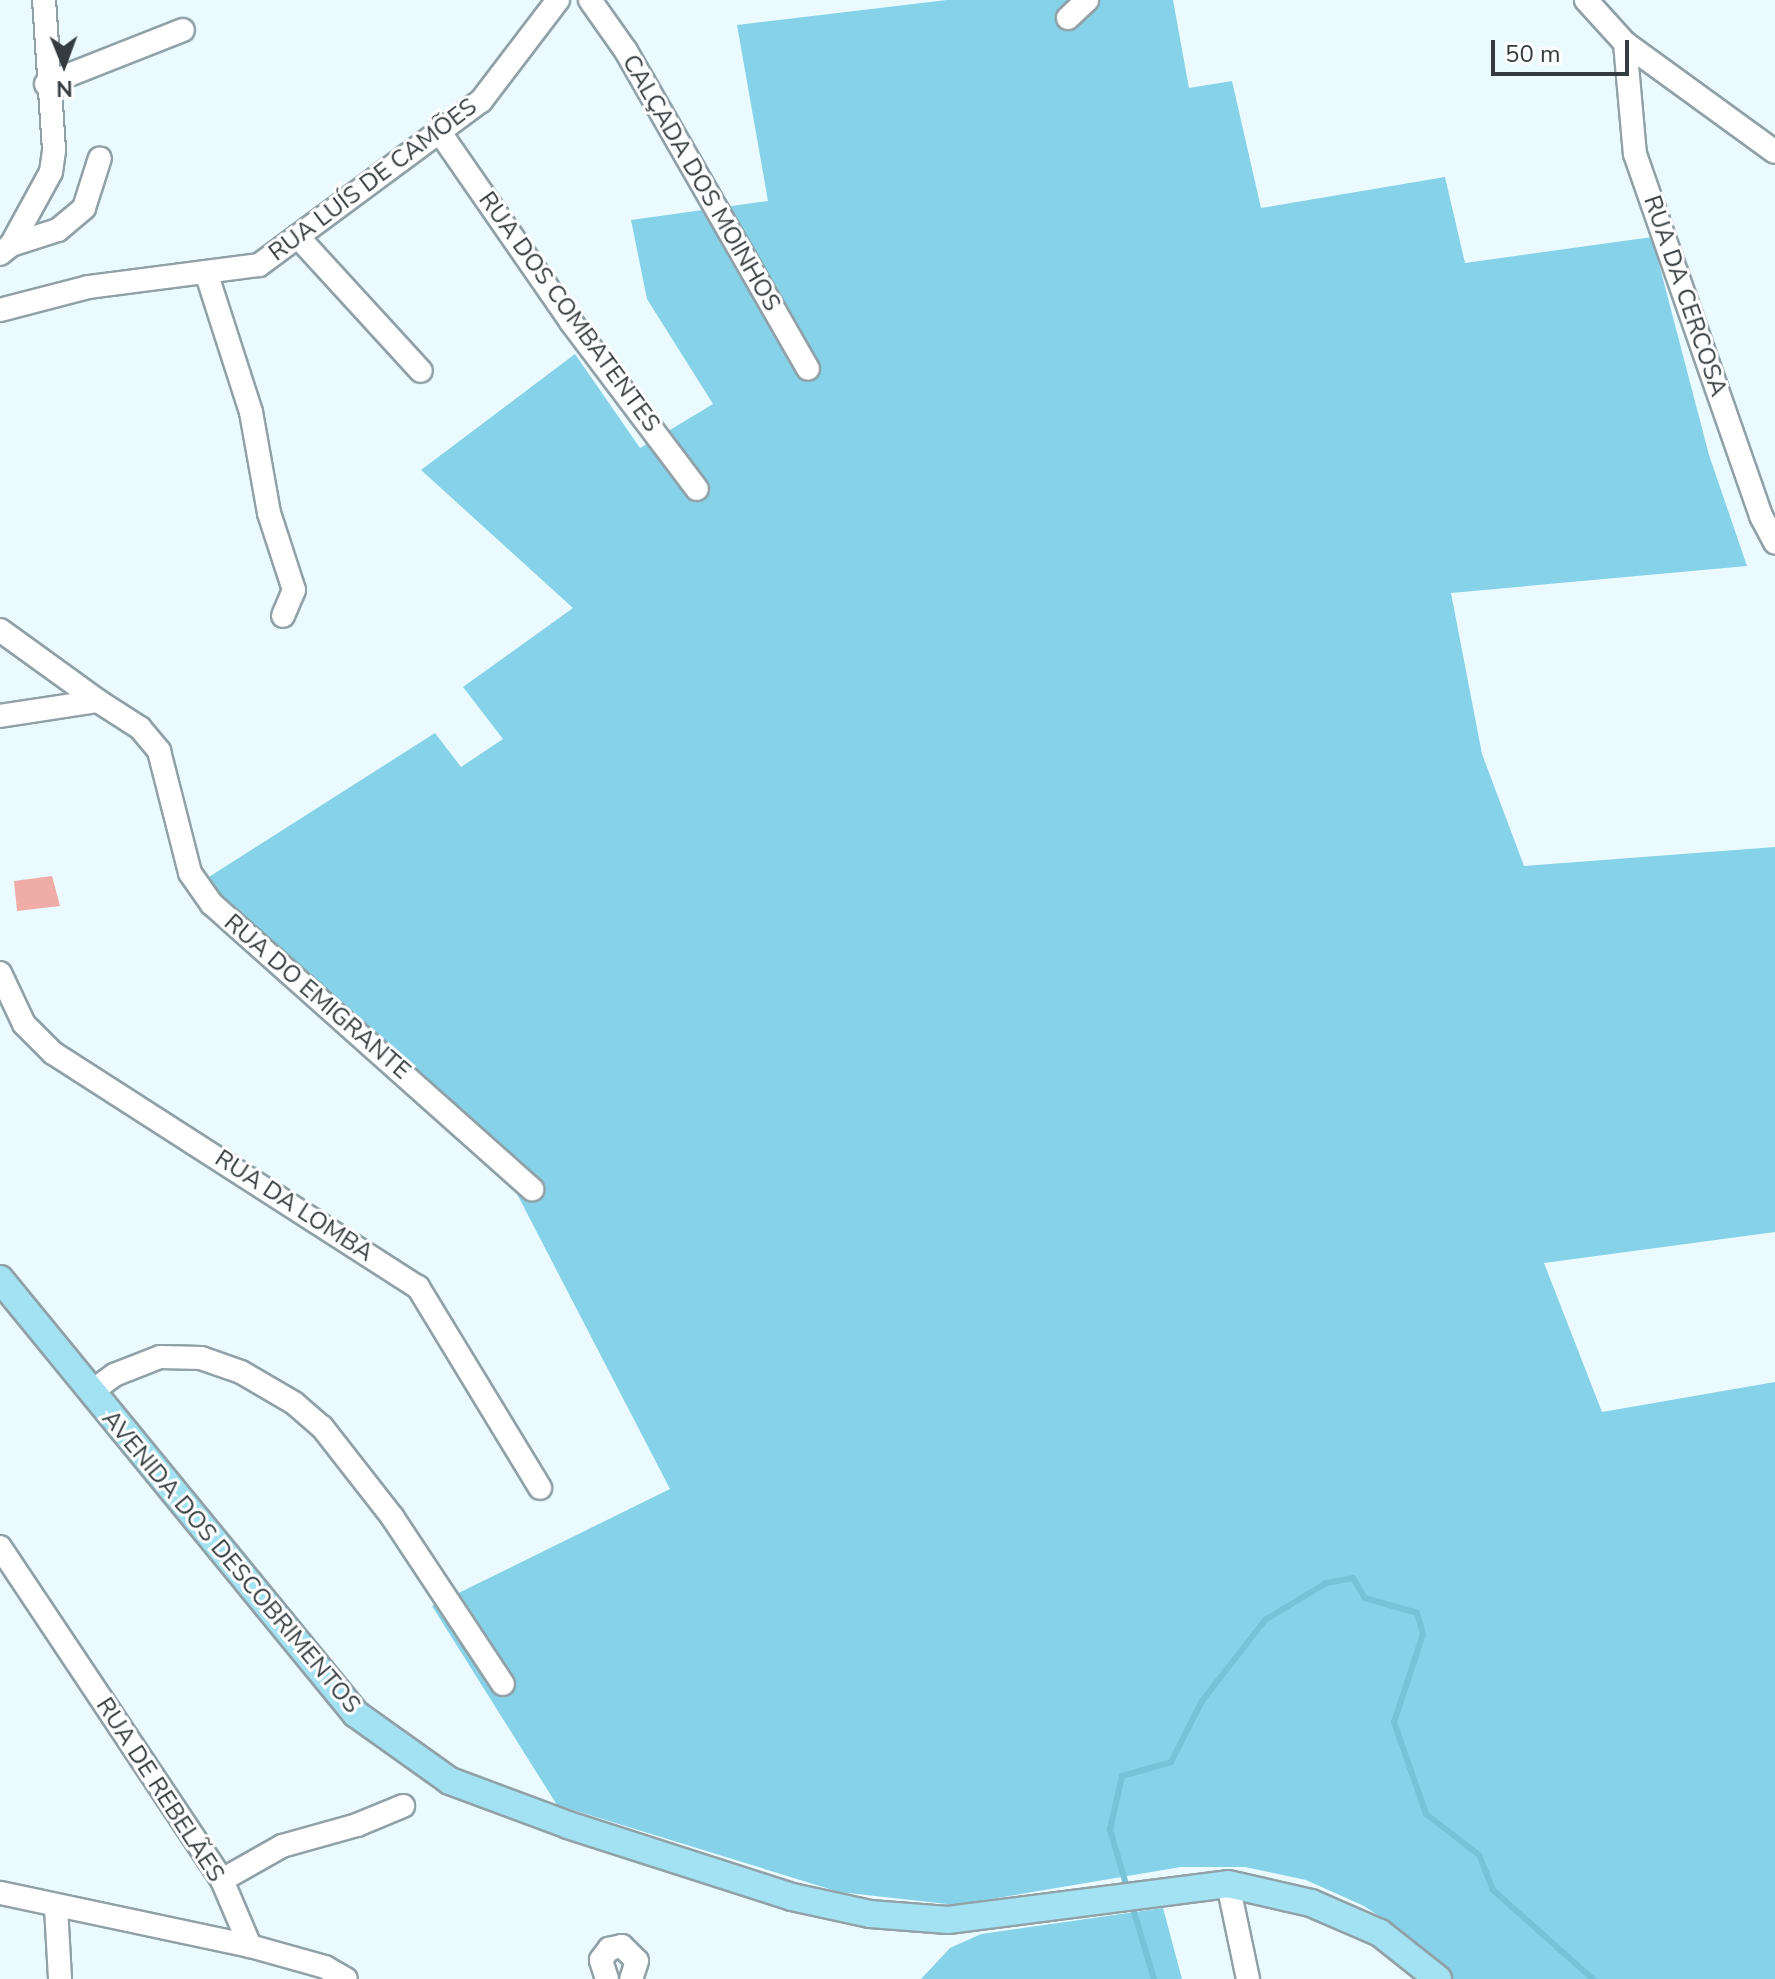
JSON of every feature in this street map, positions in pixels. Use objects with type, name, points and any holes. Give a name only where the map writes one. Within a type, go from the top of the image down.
[{"type":"main road","name":"AVENIDA DOS DESCOBRIMENTOS","points":[[0,1279],[356,1714],[450,1781],[568,1825],[830,1907],[948,1920],[1228,1884],[1311,1903],[1380,1933],[1438,1979]]},
{"type":"street","points":[[6,250],[51,172],[54,150],[46,84],[44,0]]},
{"type":"street","name":"CALÇADA DOS MOINHOS","points":[[590,0],[626,51],[808,369]]},
{"type":"street","points":[[1068,18],[1087,0]]},
{"type":"street","points":[[1600,5],[1625,43],[1775,152]]},
{"type":"street","name":"RUA LUÍS DE CAMÕES","points":[[0,310],[89,287],[259,265],[441,134],[481,101],[549,6]]},
{"type":"street","points":[[46,84],[183,30]]},
{"type":"street","name":"RUA DA CERCOSA","points":[[1625,43],[1635,154],[1761,516],[1775,542]]},
{"type":"street","name":"RUA DOS COMBATENTES","points":[[441,134],[571,322],[697,489]]},
{"type":"street","points":[[6,250],[58,230],[84,208],[100,158]]},
{"type":"street","points":[[299,238],[421,371]]},
{"type":"street","points":[[206,272],[251,412],[269,513],[294,590],[283,616]]},
{"type":"street","name":"RUA DO EMIGRANTE","points":[[0,630],[140,728],[159,751],[190,873],[212,904],[532,1189]]},
{"type":"street","points":[[0,716],[98,701]]},
{"type":"street","name":"RUA DA LOMBA","points":[[0,973],[24,1024],[53,1053],[418,1287],[540,1488]]},
{"type":"street","points":[[91,1392],[114,1375],[160,1357],[201,1358],[241,1372],[294,1403],[322,1427],[393,1518],[503,1684]]},
{"type":"street","name":"RUA DE REBELÃES","points":[[0,1547],[222,1880],[250,1946]]},
{"type":"street","points":[[222,1880],[282,1846],[403,1806]]},
{"type":"street","points":[[1228,1884],[1248,1979]]},
{"type":"street","points":[[0,1893],[250,1946],[325,1967],[346,1979]]},
{"type":"street","points":[[56,1907],[60,1979]]},
{"type":"street","points":[[607,1979],[601,1960],[609,1949],[622,1946],[637,1961],[631,1979]]},
{"type":"shaded area","points":[[947,0],[1173,0],[1189,88],[1232,81],[1261,208],[1445,177],[1465,263],[1652,237],[1709,455],[1747,566],[1451,593],[1482,754],[1524,866],[1775,847],[1775,1232],[1544,1263],[1602,1412],[1775,1382],[1775,1979],[1450,1979],[1410,1937],[1364,1906],[1306,1880],[1245,1867],[1181,1867],[956,1905],[839,1892],[557,1805],[432,1606],[670,1489],[516,1192],[237,940],[193,887],[435,733],[461,767],[503,739],[463,687],[573,608],[421,470],[575,354],[640,448],[713,404],[647,299],[631,220],[768,201],[737,25]]},
{"type":"shaded area","points":[[1163,1908],[1182,1979],[921,1979],[950,1948],[981,1934]]},
{"type":"building","points":[[52,876],[60,906],[17,911],[14,881]]},
{"type":"waterway","points":[[1128,1891],[1110,1830],[1122,1776],[1171,1762],[1202,1701],[1265,1620],[1326,1583],[1353,1578],[1365,1598],[1417,1613],[1423,1634],[1394,1722],[1426,1814],[1479,1855],[1493,1890],[1593,1979]]},
{"type":"waterway","points":[[1131,1902],[1154,1979]]}]
